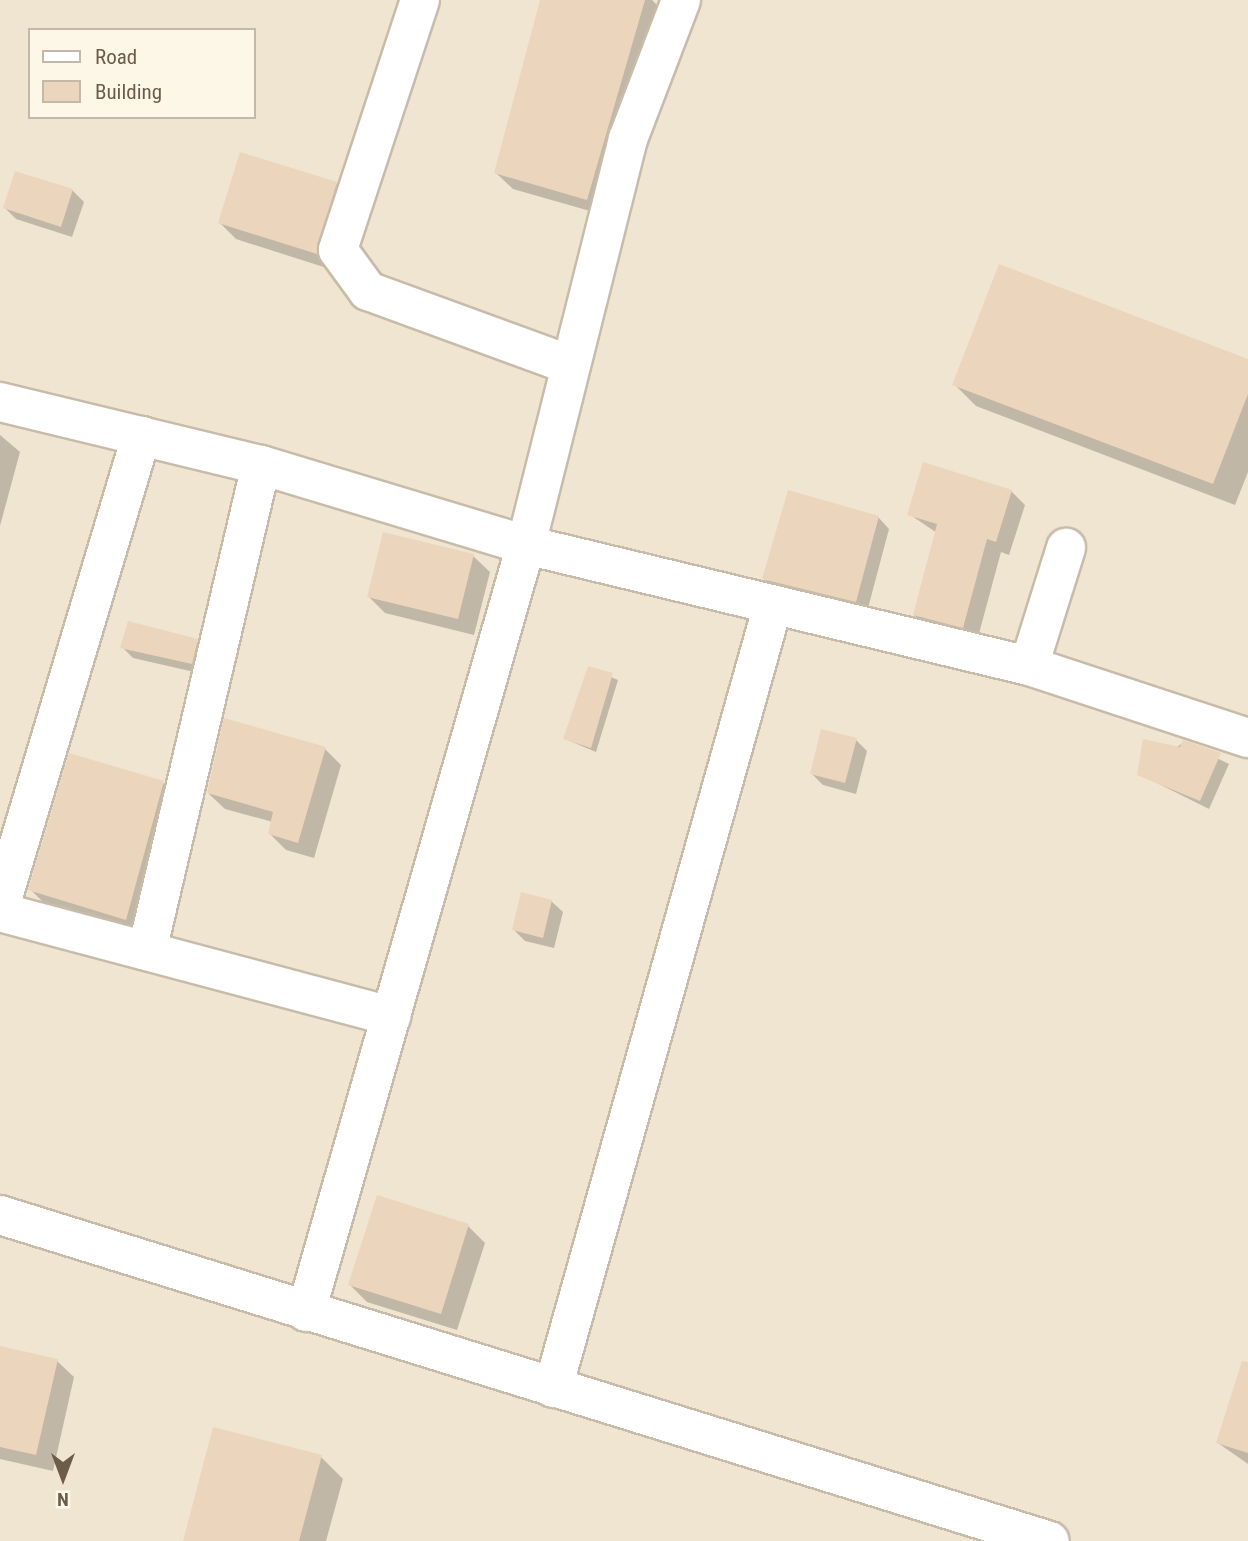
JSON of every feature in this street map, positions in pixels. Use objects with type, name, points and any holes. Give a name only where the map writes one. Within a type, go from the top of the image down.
[{"type":"street","points":[[420,0],[338,250],[368,291],[567,364]]},
{"type":"street","points":[[306,1312],[526,545],[567,364],[628,139],[681,0]]},
{"type":"street","points":[[0,402],[261,465],[526,545],[1029,666],[1248,738]]},
{"type":"street","points":[[141,436],[0,909],[391,1016]]},
{"type":"street","points":[[147,951],[261,465]]},
{"type":"street","points":[[1029,666],[1066,548]]},
{"type":"street","points":[[553,1388],[774,605]]},
{"type":"street","points":[[0,1214],[306,1312],[1050,1541]]},
{"type":"shaded area","points":[[0,0],[1248,0],[1248,1541],[0,1541]]},
{"type":"building","points":[[540,0],[645,0],[587,200],[494,173]]},
{"type":"building","points":[[240,152],[337,182],[317,254],[218,223]]},
{"type":"building","points":[[15,171],[73,189],[61,227],[3,208]]},
{"type":"building","points":[[999,264],[1248,359],[1248,394],[1213,484],[952,385]]},
{"type":"building","points":[[923,462],[1012,490],[996,542],[987,539],[963,628],[913,615],[937,524],[907,515]]},
{"type":"building","points":[[788,490],[879,516],[856,602],[762,579]]},
{"type":"building","points":[[383,532],[474,554],[458,619],[367,597]]},
{"type":"building","points":[[128,621],[198,639],[192,664],[120,648]]},
{"type":"building","points":[[588,666],[613,673],[591,748],[563,739]]},
{"type":"building","points":[[224,718],[326,747],[298,843],[268,834],[273,812],[207,793]]},
{"type":"building","points":[[821,729],[857,738],[845,783],[810,774]]},
{"type":"building","points":[[1143,739],[1180,747],[1183,740],[1221,753],[1200,801],[1137,775]]},
{"type":"building","points":[[69,753],[164,781],[126,920],[28,890]]},
{"type":"building","points":[[521,892],[552,900],[543,938],[512,930]]},
{"type":"building","points":[[377,1195],[469,1224],[441,1314],[348,1285]]},
{"type":"building","points":[[0,1346],[58,1359],[36,1455],[0,1447]]},
{"type":"building","points":[[1242,1361],[1248,1362],[1248,1453],[1216,1443]]},
{"type":"building","points":[[213,1427],[322,1455],[299,1541],[183,1541]]}]
